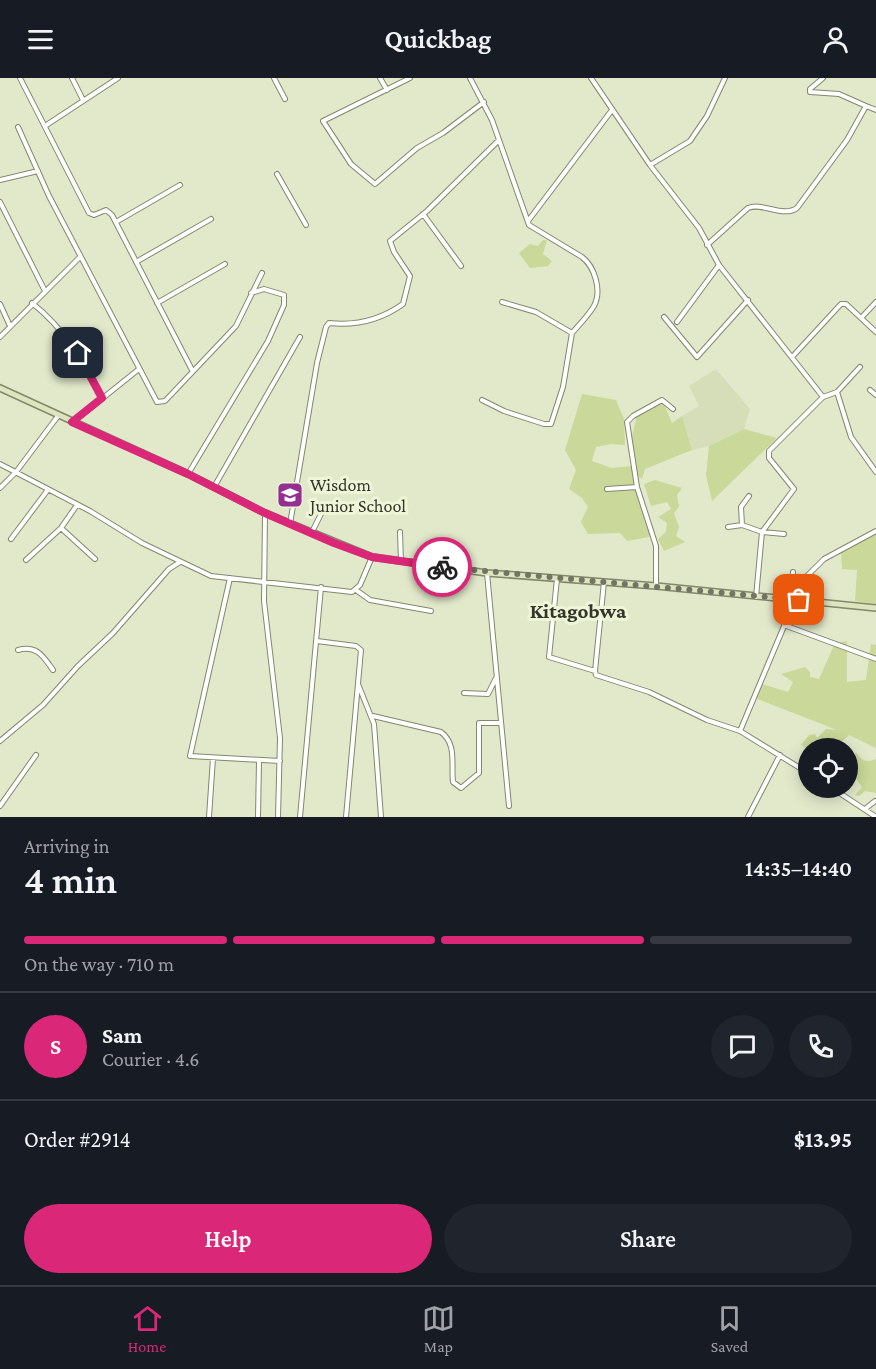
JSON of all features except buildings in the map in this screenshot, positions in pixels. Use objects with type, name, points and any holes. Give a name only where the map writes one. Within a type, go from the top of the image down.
[{"type":"street","points":[[20,78],[89,213],[94,215],[106,210],[116,222],[192,370]]},
{"type":"street","points":[[72,78],[83,100]]},
{"type":"street","points":[[45,126],[118,78]]},
{"type":"street","points":[[274,78],[285,99]]},
{"type":"street","points":[[380,78],[387,90]]},
{"type":"street","points":[[410,78],[323,122],[351,164],[375,184],[417,148],[443,133],[484,102]]},
{"type":"street","points":[[470,78],[484,102],[528,221],[531,226],[582,257],[593,268],[595,304],[572,333],[563,387],[551,424],[544,424],[504,411],[482,400]]},
{"type":"street","points":[[591,78],[650,165],[699,228],[719,265],[824,397]]},
{"type":"street","points":[[650,165],[690,141],[706,116],[725,78]]},
{"type":"street","points":[[823,78],[810,89],[810,92],[839,94],[876,110]]},
{"type":"street","points":[[707,245],[743,212],[754,206],[788,212],[797,208],[847,140],[866,106]]},
{"type":"street","points":[[528,221],[612,110]]},
{"type":"street","points":[[18,127],[80,257],[154,399],[160,403],[172,394],[192,370],[236,326],[262,273]]},
{"type":"street","points":[[290,524],[317,363],[326,327],[329,323],[344,324],[377,318],[404,303],[410,276],[390,241],[423,214],[499,140]]},
{"type":"street","points":[[0,180],[38,171]]},
{"type":"street","points":[[277,174],[306,225]]},
{"type":"street","points":[[116,222],[180,184]]},
{"type":"street","points":[[0,202],[45,291]]},
{"type":"street","points":[[423,214],[461,266]]},
{"type":"street","points":[[136,262],[212,219]]},
{"type":"street","points":[[0,337],[80,257]]},
{"type":"street","points":[[157,303],[225,264]]},
{"type":"street","points":[[677,322],[719,265]]},
{"type":"street","points":[[188,474],[268,342],[284,305],[284,295],[264,289],[251,293]]},
{"type":"street","points":[[664,317],[697,357],[748,300]]},
{"type":"street","points":[[502,302],[533,310],[572,333]]},
{"type":"street","points":[[861,318],[876,302]]},
{"type":"street","points":[[32,303],[53,319],[68,339],[102,398]]},
{"type":"street","points":[[0,304],[10,326]]},
{"type":"street","points":[[793,356],[841,304],[846,304],[876,332]]},
{"type":"street","points":[[213,488],[300,337]]},
{"type":"street","points":[[756,597],[762,532],[794,489],[769,459],[769,451],[824,397],[837,392],[860,367]]},
{"type":"street","points":[[72,422],[139,369]]},
{"type":"street","points":[[0,388],[188,474],[265,513],[372,557],[487,573],[656,586],[876,608]]},
{"type":"street","points":[[870,390],[876,395]]},
{"type":"street","points":[[837,392],[851,437],[876,472]]},
{"type":"street","points":[[656,586],[656,546],[637,487],[627,422],[660,401],[673,409]]},
{"type":"street","points":[[0,488],[16,472],[58,416]]},
{"type":"street","points":[[0,464],[142,543],[211,576],[356,590],[370,600],[430,611]]},
{"type":"street","points":[[607,489],[637,487]]},
{"type":"street","points":[[11,539],[47,491]]},
{"type":"street","points":[[742,525],[741,507],[749,496]]},
{"type":"street","points":[[26,560],[61,528],[77,505]]},
{"type":"street","points":[[312,532],[322,510]]},
{"type":"street","points":[[265,513],[264,608],[280,761],[278,817]]},
{"type":"street","points":[[728,527],[742,525],[762,532],[784,534]]},
{"type":"street","points":[[61,528],[96,559]]},
{"type":"street","points":[[806,577],[824,559],[876,531]]},
{"type":"street","points":[[400,532],[401,562]]},
{"type":"street","points":[[446,567],[447,541]]},
{"type":"street","points":[[167,554],[170,569]]},
{"type":"street","points":[[356,590],[372,557]]},
{"type":"street","points":[[0,741],[43,705],[78,666],[113,633],[170,569],[180,562]]},
{"type":"street","points":[[740,731],[793,599],[793,572]]},
{"type":"street","points":[[487,573],[509,806]]},
{"type":"street","points":[[230,578],[189,753],[193,757],[280,761]]},
{"type":"street","points":[[556,579],[548,655],[555,660],[596,671]]},
{"type":"street","points":[[604,582],[596,675],[649,692],[707,720],[740,731],[798,767]]},
{"type":"street","points":[[300,817],[321,587]]},
{"type":"street","points":[[784,625],[876,658]]},
{"type":"street","points":[[317,641],[360,648],[346,817]]},
{"type":"street","points":[[18,650],[30,647],[37,650],[53,670]]},
{"type":"street","points":[[464,693],[488,694],[497,678]]},
{"type":"street","points":[[358,683],[373,716],[381,817]]},
{"type":"street","points":[[373,716],[441,732],[446,736],[452,746],[453,782],[461,788],[479,772],[479,722],[500,723]]},
{"type":"street","points":[[0,806],[36,755]]},
{"type":"street","points":[[748,817],[780,755]]},
{"type":"street","points":[[209,817],[213,758]]},
{"type":"street","points":[[258,817],[259,761]]},
{"type":"street","points":[[848,798],[876,816]]},
{"type":"street","points":[[865,809],[876,802]]},
{"type":"shaded area","points":[[716,369],[750,409],[744,429],[709,446],[692,450],[682,416],[699,406],[689,386]]},
{"type":"green space","points":[[543,240],[547,240],[543,254],[552,261],[548,266],[530,268],[519,253],[530,244],[538,246]]},
{"type":"green space","points":[[582,394],[616,400],[624,419],[625,445],[611,444],[596,447],[592,461],[612,468],[631,466],[650,531],[649,537],[627,541],[620,533],[588,534],[581,522],[588,507],[582,498],[569,489],[576,470],[565,450]]},
{"type":"green space","points":[[663,402],[672,423],[682,416],[692,450],[645,469],[642,479],[636,475],[631,441],[637,415]]},
{"type":"green space","points":[[744,429],[777,438],[712,501],[706,475],[709,446]]},
{"type":"green space","points":[[655,480],[682,488],[677,495],[679,507],[674,513],[679,527],[676,536],[685,542],[664,551],[658,539],[666,532],[667,523],[658,517],[671,509],[667,502],[651,506],[644,484]]},
{"type":"green space","points":[[876,532],[876,604],[855,601],[857,570],[842,569],[841,551]]},
{"type":"green space","points":[[847,641],[847,682],[866,680],[871,644],[876,645],[876,748],[849,735],[846,738],[817,738],[826,729],[837,730],[755,698],[762,684],[788,692],[793,682],[781,674],[805,667],[810,672],[810,677],[819,679],[835,643]]},
{"type":"green space","points":[[815,734],[817,738],[807,738],[809,735]]},
{"type":"green space","points":[[858,754],[864,760],[876,759],[876,793],[865,791],[858,796],[862,787],[858,781]]},
{"type":"way so far","points":[[442,567],[487,573],[799,600]]},
{"type":"place","name":"Wisdom Junior School","points":[[290,495]]},
{"type":"district","name":"Kitagobwa","points":[[578,611]]},
{"type":"route","points":[[78,353],[102,398],[72,422],[334,543],[372,557],[442,567]]}]
